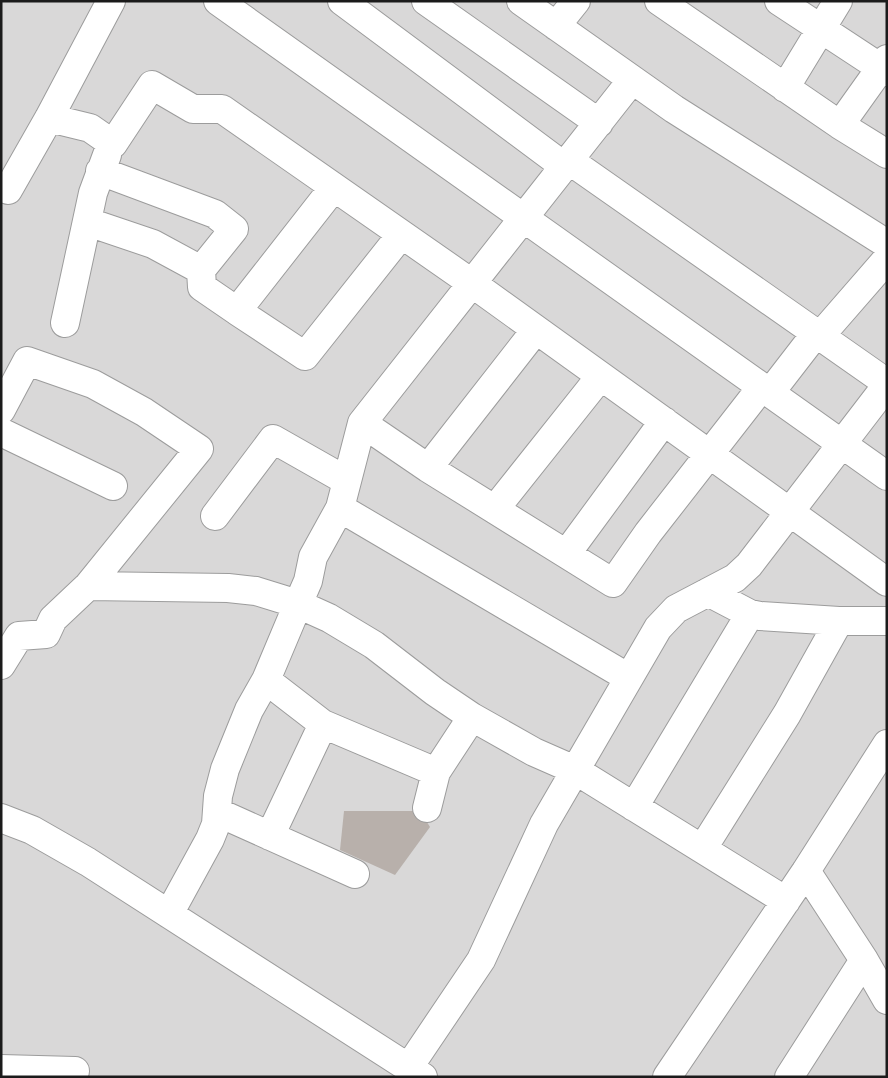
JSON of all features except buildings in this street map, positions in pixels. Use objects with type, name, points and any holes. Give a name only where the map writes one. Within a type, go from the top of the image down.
[{"type":"street","points":[[1,187],[8,190],[49,118],[111,1]]},
{"type":"street","points":[[218,1],[523,220],[887,476]]},
{"type":"street","points":[[1,818],[32,830],[80,858],[416,1072],[481,960],[544,824],[658,628],[676,609],[735,578],[749,565],[887,384],[819,334],[568,164],[342,1]]},
{"type":"street","points":[[426,1],[599,123]]},
{"type":"street","points":[[521,1],[718,138],[887,244]]},
{"type":"street","points":[[556,26],[576,1]]},
{"type":"street","points":[[659,1],[840,125],[887,154]]},
{"type":"street","points":[[779,1],[822,30],[885,66],[840,125]]},
{"type":"street","points":[[785,88],[838,1]]},
{"type":"street","points":[[169,914],[210,839],[218,812],[218,796],[225,769],[249,710],[266,680],[308,580],[313,557],[340,508],[362,423],[568,164],[632,80]]},
{"type":"street","points":[[65,322],[100,171],[113,144],[152,85],[193,109],[222,109],[473,284],[535,331],[710,453],[887,582]]},
{"type":"street","points":[[49,118],[90,128],[113,144]]},
{"type":"street","points":[[100,171],[215,214],[234,230],[201,270],[202,287],[305,356],[401,235]]},
{"type":"street","points":[[237,311],[334,187]]},
{"type":"street","points":[[88,222],[153,244],[201,270]]},
{"type":"street","points":[[362,423],[428,468],[613,583],[757,393],[776,385],[810,341],[827,328],[887,259]]},
{"type":"street","points":[[428,468],[535,331]]},
{"type":"street","points":[[1,410],[27,360],[93,384],[144,412],[199,449],[88,586],[62,608],[46,634],[10,634],[1,665]]},
{"type":"street","points":[[495,509],[600,377]]},
{"type":"street","points":[[567,553],[664,421]]},
{"type":"street","points":[[1,432],[113,486]]},
{"type":"street","points":[[215,516],[272,438],[347,481]]},
{"type":"street","points":[[340,508],[629,678]]},
{"type":"street","points":[[88,586],[228,588],[256,591],[298,604],[330,618],[374,645],[427,686],[472,717],[534,752],[575,770],[786,900]]},
{"type":"street","points":[[708,592],[750,614],[839,621],[887,622]]},
{"type":"street","points":[[634,807],[750,614]]},
{"type":"street","points":[[702,848],[787,714],[839,621]]},
{"type":"street","points":[[266,680],[323,724],[436,772]]},
{"type":"street","points":[[427,808],[436,772],[472,717]]},
{"type":"street","points":[[270,836],[323,724]]},
{"type":"street","points":[[667,1077],[806,871],[886,746]]},
{"type":"street","points":[[218,812],[355,874]]},
{"type":"street","points":[[806,871],[864,960],[887,1000]]},
{"type":"street","points":[[789,1077],[864,960]]},
{"type":"street","points":[[1,1069],[75,1071]]},
{"type":"shaded area","points":[[1,1],[887,1],[887,1077],[1,1077]]}]
